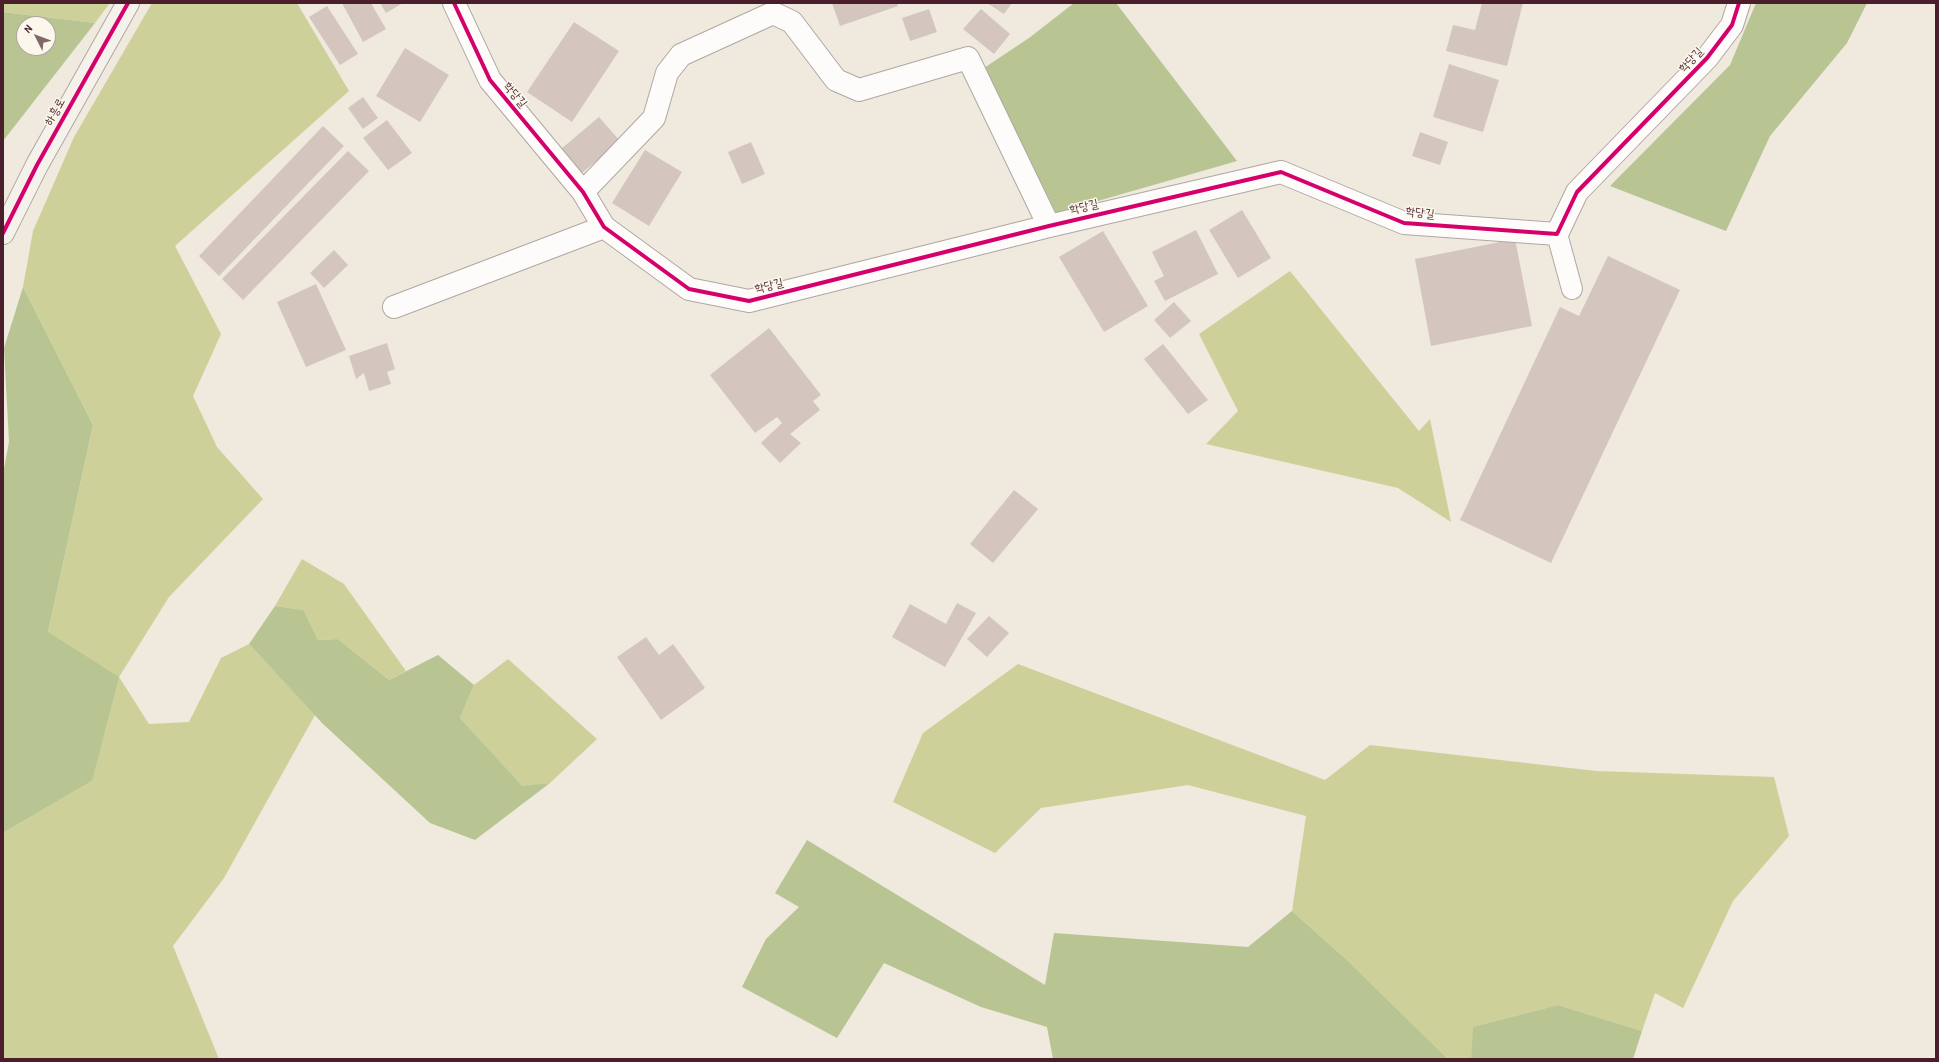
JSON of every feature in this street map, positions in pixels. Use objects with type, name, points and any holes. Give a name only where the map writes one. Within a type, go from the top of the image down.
[{"type":"street","name":"하흥로","points":[[3,233],[36,164],[128,3]]},
{"type":"street","name":"학당길","points":[[454,3],[490,80],[583,192],[604,227],[689,290],[749,301],[1049,226],[1281,172],[1404,223],[1557,234],[1577,192],[1707,58],[1732,25],[1739,3]]},
{"type":"street","points":[[583,192],[654,118],[667,73],[681,55],[773,13],[792,22],[836,80],[859,90],[968,58],[1049,226]]},
{"type":"street","points":[[394,307],[604,227]]},
{"type":"lane","points":[[1557,234],[1572,289]]},
{"type":"green space","points":[[3,3],[110,3],[95,23],[56,18],[56,16],[36,16],[3,12]]},
{"type":"green space","points":[[152,3],[297,3],[349,91],[175,246],[221,334],[193,396],[217,447],[263,499],[169,597],[119,677],[149,724],[189,722],[221,658],[249,644],[315,715],[224,878],[173,946],[219,1059],[3,1059],[3,833],[92,781],[48,632],[93,425],[23,287],[33,231],[74,137]]},
{"type":"green space","points":[[1074,3],[1116,3],[1237,161],[1056,213],[984,68],[1029,38]]},
{"type":"green space","points":[[1756,3],[1867,3],[1847,43],[1770,136],[1726,231],[1610,186],[1730,65]]},
{"type":"green space","points":[[3,12],[36,16],[16,16],[16,56],[56,56],[56,18],[95,23],[3,141]]},
{"type":"green space","points":[[1290,271],[1419,431],[1430,419],[1451,522],[1398,488],[1206,444],[1238,411],[1199,334]]},
{"type":"green space","points":[[23,287],[93,425],[48,632],[119,677],[92,781],[3,833],[3,474],[9,442],[4,348]]},
{"type":"green space","points":[[302,559],[344,584],[406,671],[389,680],[338,639],[318,640],[302,610],[275,606]]},
{"type":"green space","points":[[275,606],[303,610],[318,640],[338,639],[389,680],[438,655],[474,685],[460,718],[522,786],[550,783],[475,840],[430,823],[322,723],[249,644]]},
{"type":"green space","points":[[508,659],[597,739],[550,783],[522,787],[460,718],[474,685]]},
{"type":"green space","points":[[1018,664],[1325,780],[1370,745],[1596,771],[1774,777],[1789,836],[1733,901],[1683,1008],[1655,993],[1642,1031],[1558,1005],[1474,1027],[1471,1059],[1445,1059],[1447,1058],[1348,961],[1292,911],[1306,816],[1188,785],[1041,808],[995,853],[893,802],[923,733]]},
{"type":"green space","points":[[807,840],[1045,985],[1054,933],[1248,947],[1292,911],[1348,961],[1447,1058],[1053,1059],[1047,1027],[981,1007],[884,963],[837,1038],[742,987],[766,939],[799,907],[775,893]]},
{"type":"green space","points":[[1558,1005],[1642,1031],[1633,1059],[1471,1059],[1473,1027]]},
{"type":"building","points":[[342,3],[371,3],[386,29],[363,42]]},
{"type":"building","points":[[380,3],[403,3],[386,13]]},
{"type":"building","points":[[832,3],[897,3],[898,6],[840,26]]},
{"type":"building","points":[[987,3],[1012,3],[1004,14]]},
{"type":"building","points":[[1482,3],[1523,3],[1507,66],[1446,51],[1453,25],[1475,30]]},
{"type":"building","points":[[327,6],[358,54],[340,65],[309,17]]},
{"type":"building","points":[[929,9],[937,32],[910,41],[902,18]]},
{"type":"building","points":[[981,9],[1010,34],[994,54],[963,29]]},
{"type":"building","points":[[574,22],[619,51],[572,122],[527,92]]},
{"type":"building","points":[[405,48],[449,75],[420,122],[376,96]]},
{"type":"building","points":[[1449,64],[1499,80],[1483,132],[1433,117]]},
{"type":"building","points":[[363,97],[378,118],[363,129],[348,108]]},
{"type":"building","points":[[599,117],[620,141],[582,173],[561,149]]},
{"type":"building","points":[[387,120],[412,153],[388,170],[363,138]]},
{"type":"building","points":[[323,126],[344,146],[219,276],[199,256]]},
{"type":"building","points":[[1420,132],[1448,142],[1440,165],[1412,156]]},
{"type":"building","points":[[751,142],[765,174],[742,184],[728,152]]},
{"type":"building","points":[[645,150],[682,172],[649,226],[612,203]]},
{"type":"building","points":[[348,151],[369,171],[243,300],[222,279]]},
{"type":"building","points":[[1242,210],[1271,258],[1238,278],[1209,230]]},
{"type":"building","points":[[1196,230],[1218,274],[1165,301],[1154,281],[1164,276],[1152,252]]},
{"type":"building","points":[[1103,231],[1148,306],[1104,332],[1059,257]]},
{"type":"building","points":[[1515,239],[1532,326],[1431,346],[1415,259]]},
{"type":"building","points":[[334,250],[348,265],[324,288],[310,273]]},
{"type":"building","points":[[1608,256],[1680,290],[1551,563],[1460,520],[1560,307],[1579,316]]},
{"type":"building","points":[[316,284],[346,350],[306,367],[277,302]]},
{"type":"building","points":[[1174,302],[1191,321],[1170,338],[1154,320]]},
{"type":"building","points":[[769,328],[821,395],[813,401],[820,410],[790,434],[801,443],[780,463],[761,443],[782,423],[777,417],[755,433],[710,375]]},
{"type":"building","points":[[387,343],[395,369],[387,372],[391,384],[369,391],[364,373],[356,379],[349,356]]},
{"type":"building","points":[[1163,344],[1208,400],[1188,414],[1144,359]]},
{"type":"building","points":[[1014,490],[1038,509],[993,563],[970,544]]},
{"type":"building","points":[[957,603],[976,613],[945,667],[892,637],[910,604],[946,624]]},
{"type":"building","points":[[989,616],[1009,633],[987,657],[967,639]]},
{"type":"building","points":[[646,637],[659,655],[673,644],[705,688],[661,720],[617,657]]},
{"type":"cycle path","points":[[3,233],[37,165],[128,3]]},
{"type":"cycle path","points":[[454,3],[490,80],[583,192],[604,227],[689,289],[749,301],[1049,226],[1281,172],[1404,223],[1557,234],[1577,192],[1707,58],[1732,25],[1739,3]]}]
